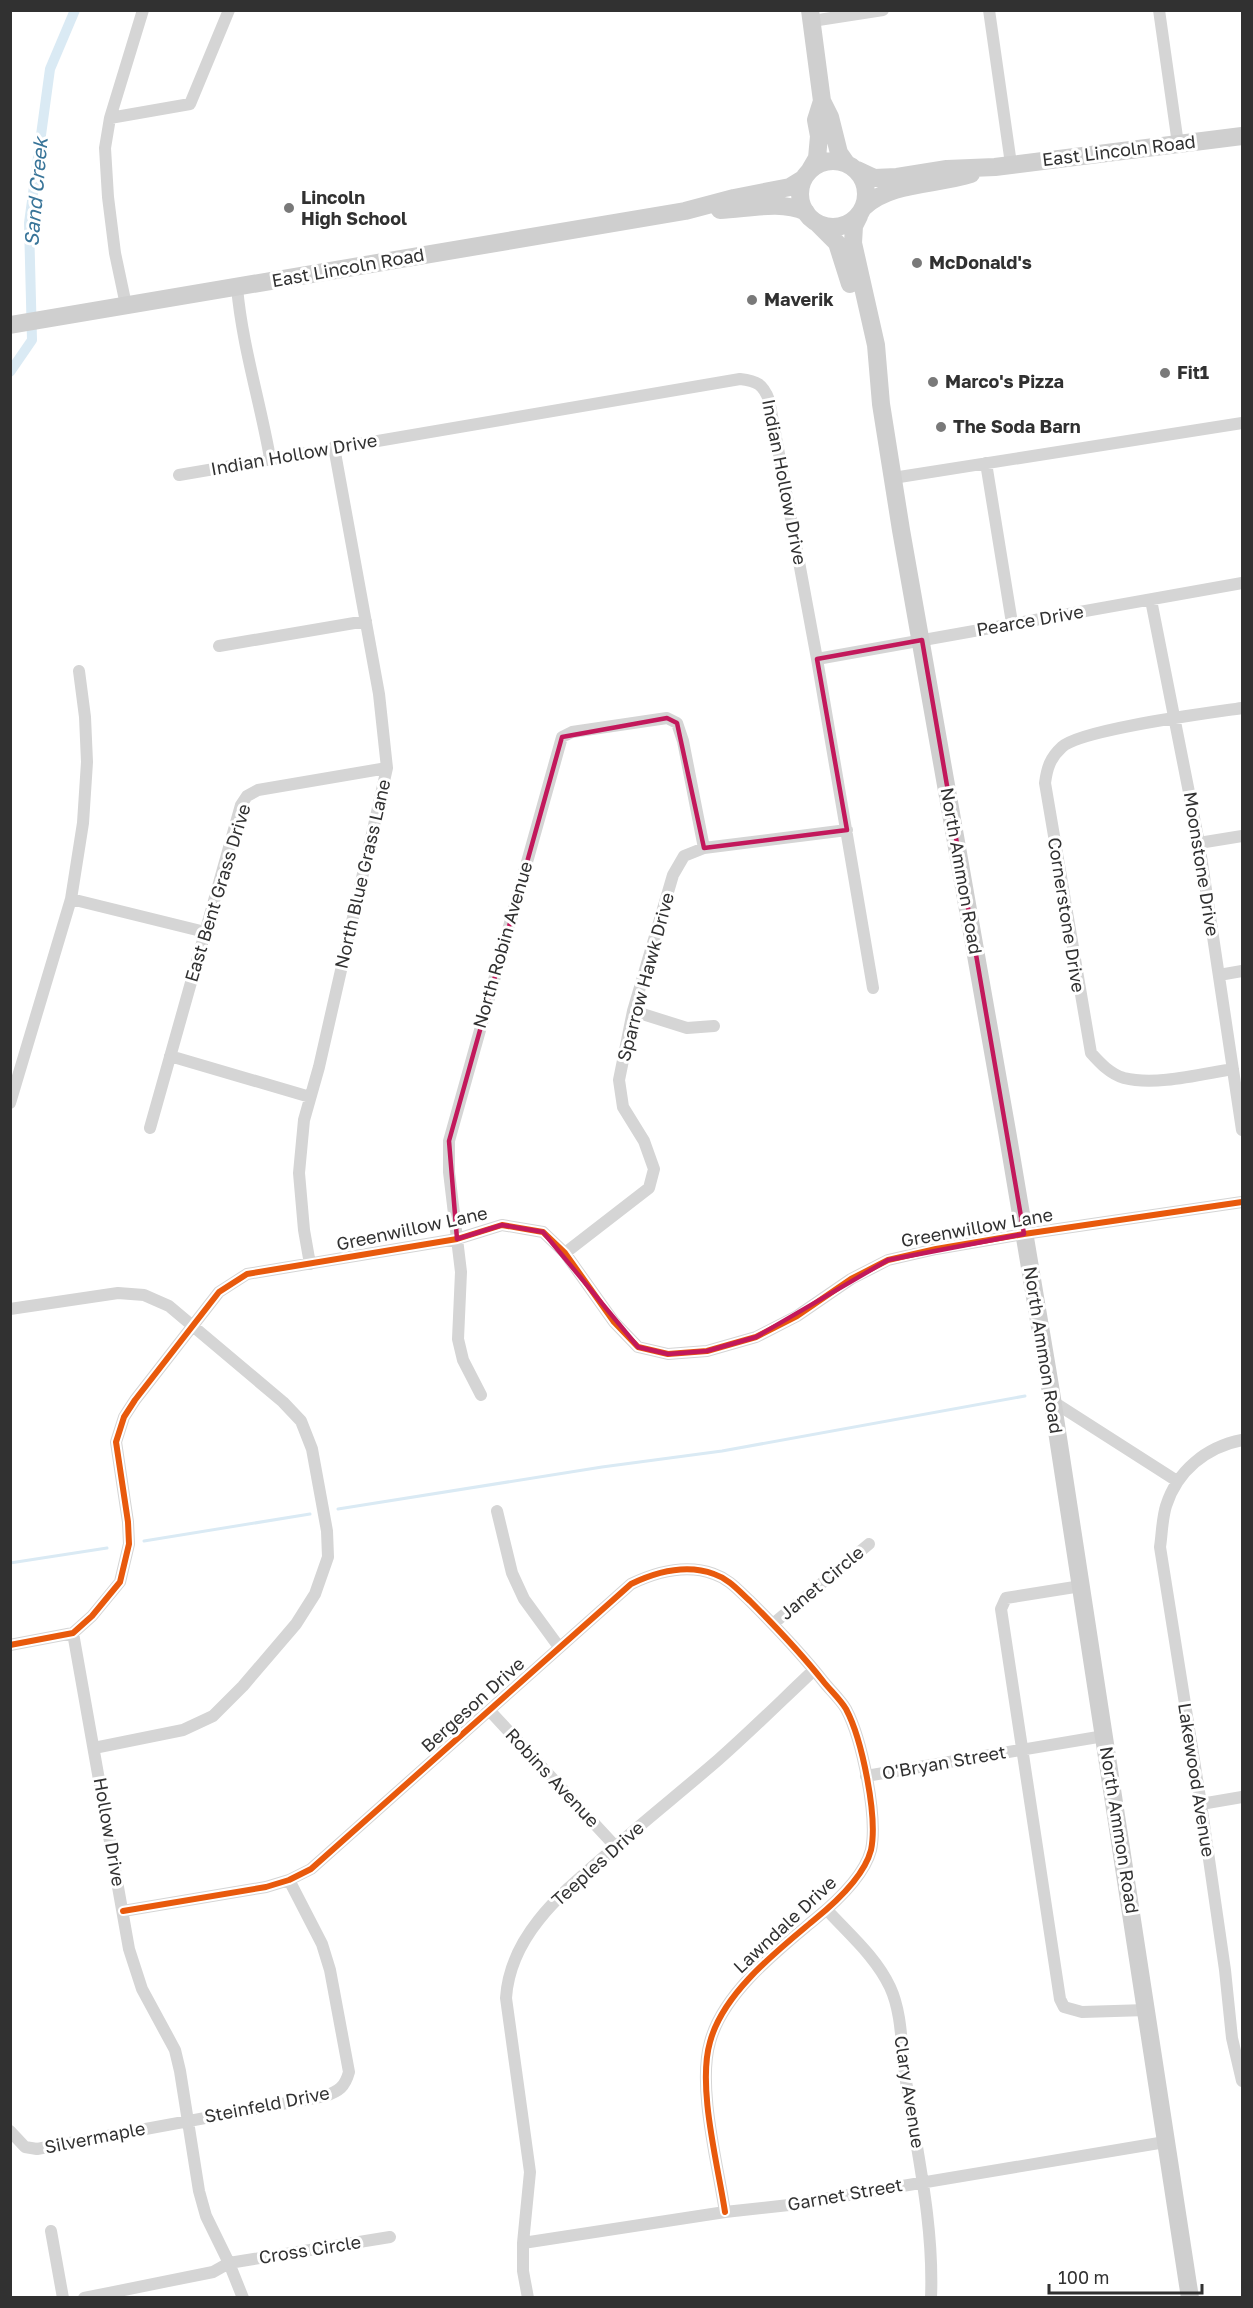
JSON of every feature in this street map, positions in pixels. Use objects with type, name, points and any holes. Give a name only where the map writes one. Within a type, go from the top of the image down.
[{"type":"main road","points":[[811,16],[822,101],[830,117],[838,153],[866,185],[867,197],[861,211],[850,222],[841,226],[830,227],[810,217],[801,201],[800,191],[817,158],[819,135],[816,120],[822,101]]},
{"type":"main road","name":"East Lincoln Road","points":[[851,167],[874,178],[897,177],[947,169],[1003,165],[1242,136]]},
{"type":"main road","points":[[807,175],[820,164],[831,160],[851,167]]},
{"type":"main road","name":"East Lincoln Road","points":[[861,211],[873,199],[885,192],[950,181],[1003,165]]},
{"type":"main road","name":"East Lincoln Road","points":[[11,325],[685,211],[790,187],[807,175]]},
{"type":"main road","name":"East Lincoln Road","points":[[685,211],[780,207],[798,208],[810,217]]},
{"type":"main road","name":"North Ammon Road","points":[[861,211],[854,226],[853,243],[876,345],[881,404],[893,478],[1052,1401],[1190,2298]]},
{"type":"main road","name":"North Ammon Road","points":[[810,217],[837,243],[855,301],[866,356],[881,404]]},
{"type":"street","points":[[126,305],[115,253],[105,148],[110,118],[143,10]]},
{"type":"street","points":[[110,118],[190,104],[229,10]]},
{"type":"street","points":[[811,16],[883,10]]},
{"type":"street","points":[[989,10],[1003,165]]},
{"type":"street","points":[[1159,10],[1178,144]]},
{"type":"street","points":[[237,287],[250,370],[260,403],[270,458]]},
{"type":"street","name":"Indian Hollow Drive","points":[[179,475],[740,379],[755,381],[765,387],[770,400],[817,659],[873,987]]},
{"type":"street","points":[[893,478],[1242,423]]},
{"type":"street","name":"North Blue Grass Lane","points":[[310,1264],[304,1230],[299,1173],[304,1120],[319,1067],[387,768],[379,694],[334,447]]},
{"type":"street","points":[[986,463],[1012,623]]},
{"type":"street","name":"Pearce Drive","points":[[817,659],[1242,583]]},
{"type":"street","name":"Moonstone Drive","points":[[1151,600],[1199,843],[1242,1130]]},
{"type":"street","points":[[219,646],[366,621]]},
{"type":"street","points":[[10,1103],[71,899],[83,823],[87,762],[86,717],[79,671]]},
{"type":"street","name":"Cornerstone Drive","points":[[1233,1069],[1152,1080],[1123,1078],[1104,1068],[1091,1053],[1045,783],[1048,764],[1064,745],[1091,734],[1242,708]]},
{"type":"street","name":"North Robin Avenue","points":[[481,1395],[463,1360],[458,1339],[461,1272],[449,1172],[449,1142],[562,737],[572,732],[667,718],[677,723],[685,751],[704,848]]},
{"type":"street","name":"East Bent Grass Drive","points":[[150,1128],[241,806],[247,796],[258,790],[387,768]]},
{"type":"street","name":"Sparrow Hawk Drive","points":[[565,1253],[649,1188],[654,1169],[644,1141],[623,1107],[619,1080],[633,1011],[673,875],[684,856],[704,848],[847,830]]},
{"type":"street","points":[[1199,843],[1242,836]]},
{"type":"street","points":[[71,899],[205,932]]},
{"type":"street","points":[[1219,975],[1242,971]]},
{"type":"street","points":[[633,1011],[687,1028],[714,1026]]},
{"type":"street","points":[[170,1056],[310,1097]]},
{"type":"street","name":"Greenwillow Lane","points":[[73,1633],[108,1598],[120,1582],[126,1560],[129,1544],[128,1522],[116,1442],[124,1417],[219,1292],[247,1274],[457,1239],[502,1225],[543,1232],[565,1253],[614,1322],[638,1347],[668,1354],[708,1351],[756,1337],[797,1317],[851,1279],[888,1260],[1024,1234],[1242,1202]]},
{"type":"street","points":[[10,1309],[118,1293],[144,1295],[169,1306],[283,1402],[301,1421],[312,1449],[327,1531],[328,1557],[315,1594],[296,1624],[243,1686],[213,1716],[183,1730],[94,1748]]},
{"type":"street","points":[[1052,1401],[1177,1481],[1200,1457],[1214,1448],[1242,1440]]},
{"type":"street","name":"Lakewood Avenue","points":[[1177,1481],[1165,1508],[1160,1547],[1201,1804],[1225,1970],[1232,2038],[1242,2081]]},
{"type":"street","points":[[497,1511],[512,1573],[524,1599],[559,1647]]},
{"type":"street","name":"Janet Circle","points":[[774,1623],[869,1544]]},
{"type":"street","name":"Bergeson Drive","points":[[123,1911],[266,1887],[289,1880],[311,1869],[631,1584],[657,1574],[692,1569],[715,1574],[734,1585],[774,1623],[814,1670]]},
{"type":"street","name":"O'Bryan Street","points":[[1022,1749],[1001,1609],[1006,1598],[1081,1586]]},
{"type":"street","points":[[10,1645],[73,1633]]},
{"type":"street","name":"Hollow Drive","points":[[73,1633],[135,1970],[142,1989],[174,2050],[180,2071],[206,2216],[243,2298]]},
{"type":"street","name":"Lawndale Drive","points":[[726,2212],[706,2093],[706,2066],[710,2041],[720,2018],[739,1989],[770,1956],[827,1910],[864,1868],[870,1852],[873,1831],[866,1776],[858,1738],[845,1708],[814,1670]]},
{"type":"street","name":"Teeples Drive","points":[[528,2298],[523,2271],[523,2243],[530,2172],[506,1998],[507,1979],[517,1954],[558,1896],[718,1760],[814,1670]]},
{"type":"street","name":"Robins Avenue","points":[[489,1710],[615,1846]]},
{"type":"street","name":"O'Bryan Street","points":[[866,1776],[1104,1737]]},
{"type":"street","points":[[1022,1749],[1060,1999],[1064,2007],[1082,2012],[1147,2010]]},
{"type":"street","points":[[1201,1804],[1242,1797]]},
{"type":"street","name":"Steinfeld Drive","points":[[187,2120],[325,2096],[339,2091],[346,2083],[349,2072],[330,1970],[322,1944],[289,1880]]},
{"type":"street","name":"Clary Avenue","points":[[827,1910],[880,1968],[891,1989],[896,2008],[923,2182],[931,2244],[931,2298]]},
{"type":"street","name":"Silvermaple","points":[[10,2131],[25,2147],[37,2149],[187,2120]]},
{"type":"street","name":"Garnet Street","points":[[523,2243],[726,2212],[789,2205],[1165,2142]]},
{"type":"street","points":[[51,2231],[63,2298]]},
{"type":"street","name":"Cross Circle","points":[[84,2298],[213,2272],[229,2263],[390,2237]]},
{"type":"highlighted area","points":[[922,640],[1024,1234],[888,1260],[756,1337],[707,1351],[668,1354],[638,1347],[543,1232],[502,1225],[457,1239],[449,1141],[562,737],[667,718],[677,723],[704,848],[847,830],[817,659]]},
{"type":"waterway","name":"Sand Creek","points":[[10,372],[32,340],[29,223],[50,69],[75,10]]},
{"type":"waterway","points":[[338,1509],[602,1467],[722,1451],[1025,1396]]},
{"type":"waterway","points":[[144,1541],[310,1514]]},
{"type":"waterway","points":[[10,1563],[107,1548]]},
{"type":"cycle path","points":[[10,1645],[73,1633],[92,1616],[120,1582],[129,1544],[116,1442],[124,1417],[219,1292],[247,1274],[457,1239],[502,1225],[543,1232],[565,1253],[614,1322],[638,1347],[668,1354],[707,1351],[756,1337],[797,1316],[851,1279],[888,1260],[1024,1234],[1242,1202]]},
{"type":"cycle path","points":[[123,1911],[266,1887],[289,1880],[311,1869],[631,1584],[661,1573],[682,1570],[704,1571],[719,1576],[737,1589],[778,1630],[846,1709],[863,1758],[873,1836],[867,1860],[848,1889],[753,1974],[739,1990],[717,2024],[710,2042],[706,2081],[710,2126],[725,2212]]},
{"type":"place","name":"Lincoln High School","points":[[289,208]]},
{"type":"place","name":"McDonald's","points":[[917,263]]},
{"type":"place","name":"Maverik","points":[[752,300]]},
{"type":"place","name":"Fit1","points":[[1165,373]]},
{"type":"place","name":"Marco's Pizza","points":[[933,382]]},
{"type":"place","name":"The Soda Barn","points":[[941,427]]}]
